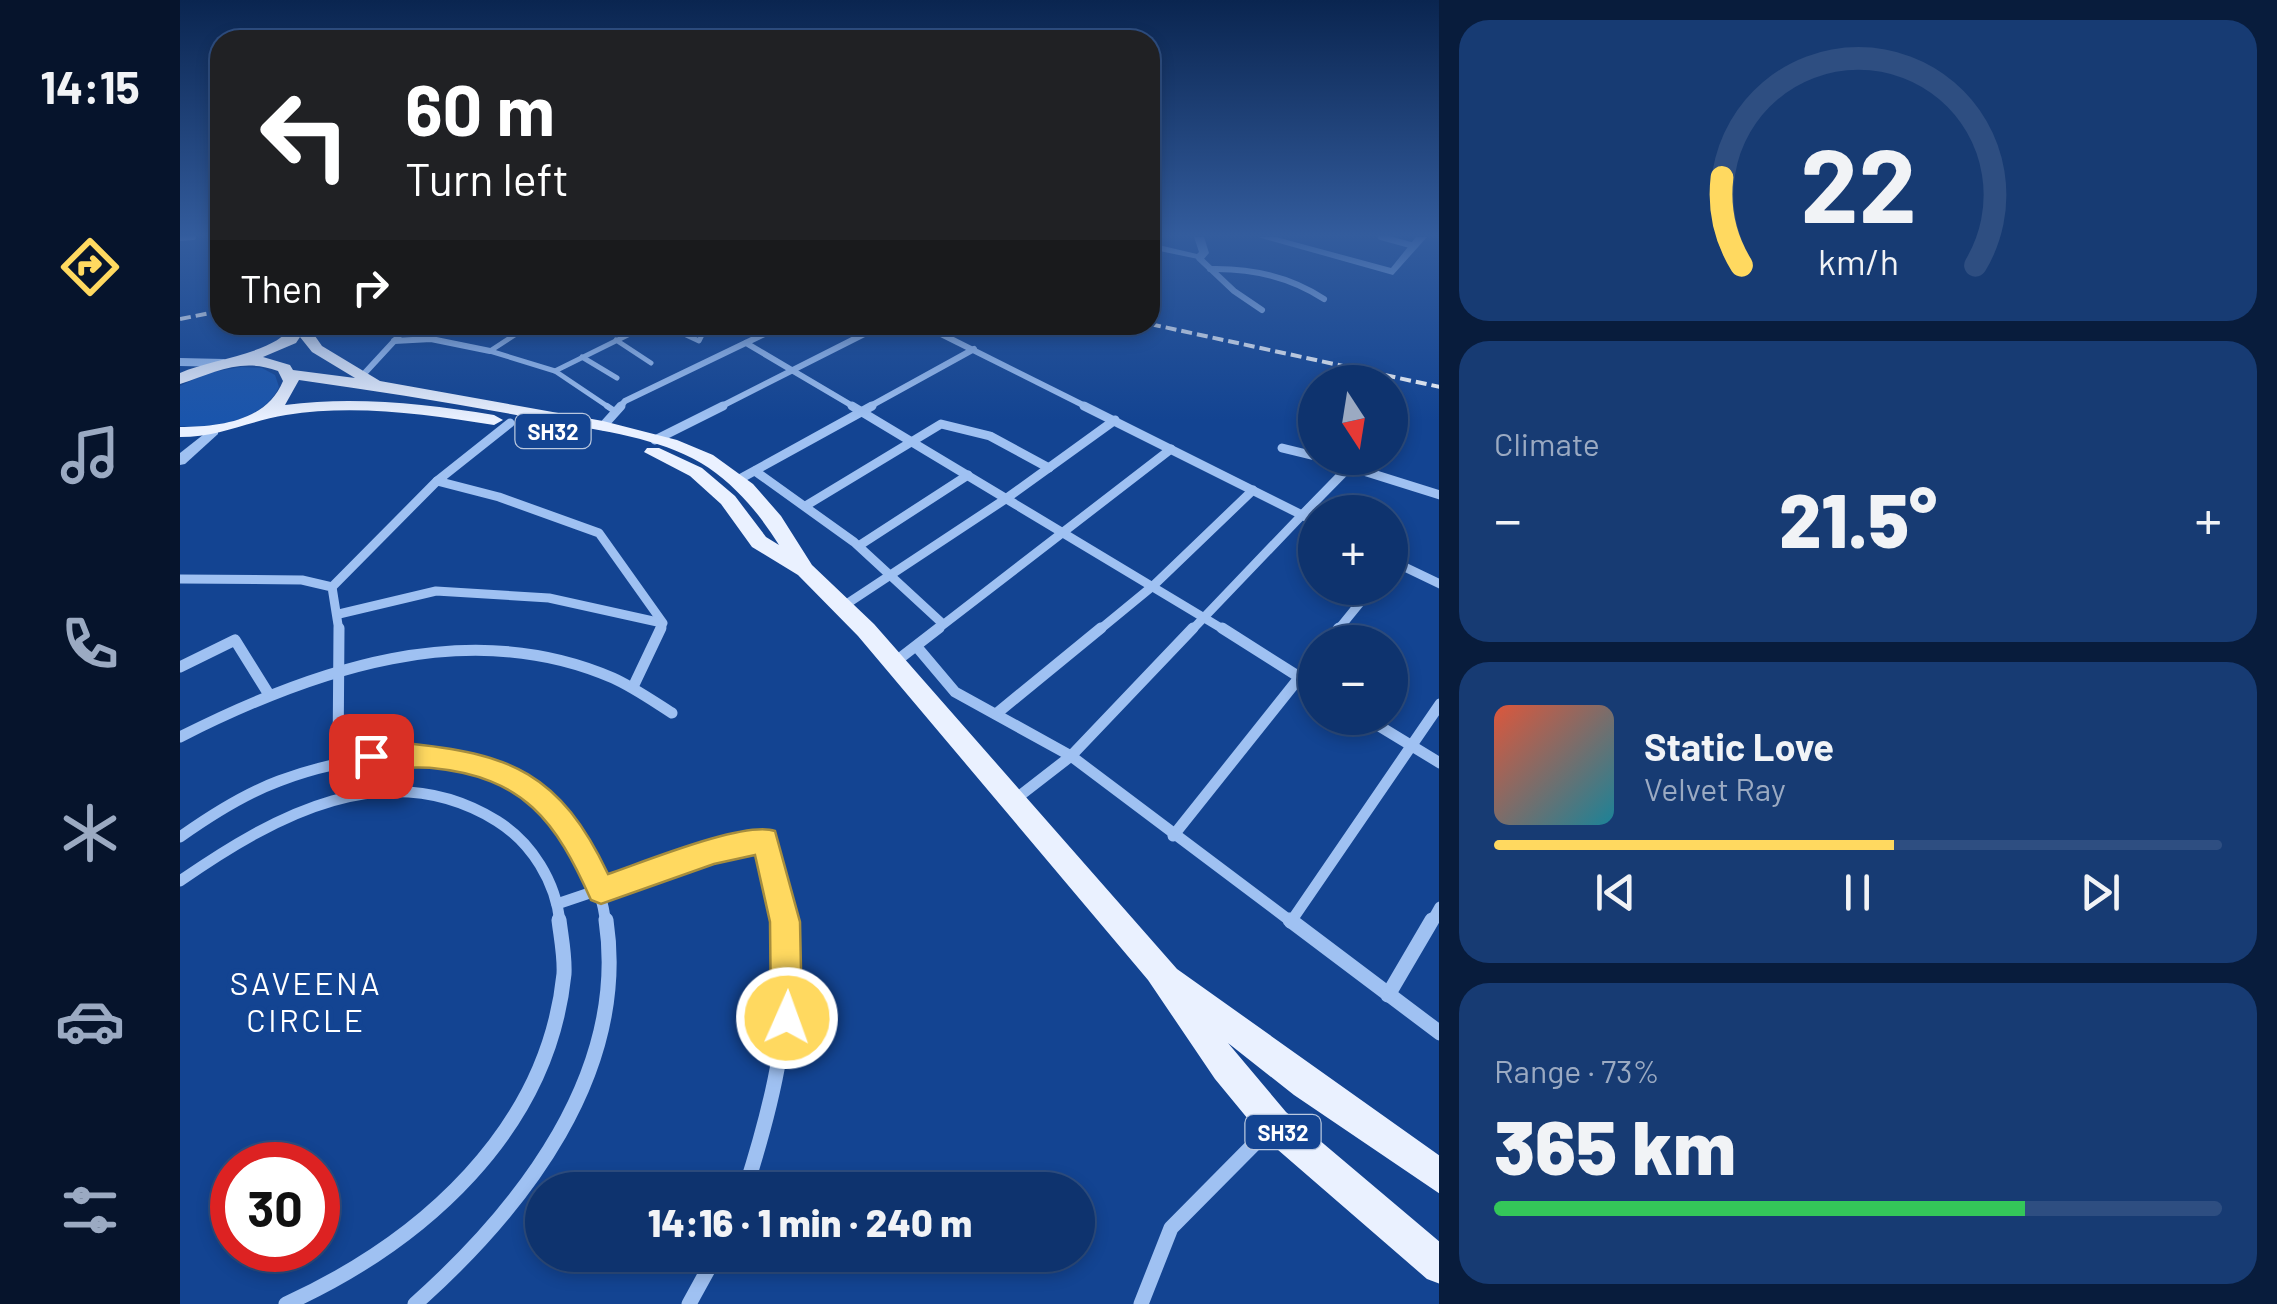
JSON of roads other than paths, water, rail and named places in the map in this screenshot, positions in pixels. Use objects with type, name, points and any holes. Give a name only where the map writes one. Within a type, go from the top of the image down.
[{"type":"main road","points":[[180,379],[287,343],[293,335]]},
{"type":"main road","points":[[180,432],[213,431],[257,416],[278,403],[317,349],[306,335]]},
{"type":"main road","name":"SH32","points":[[317,349],[382,386]]},
{"type":"main road","points":[[229,362],[275,364],[294,380]]},
{"type":"main road","name":"SH32","points":[[294,380],[382,386],[610,419],[707,459],[736,481],[774,520],[805,570],[894,662],[1158,969],[1226,1068],[1274,1124],[1439,1265]]},
{"type":"main road","name":"SH32","points":[[257,416],[300,408],[417,409],[510,423],[656,453],[696,472],[728,500],[759,542],[805,570]]},
{"type":"main road","name":"SH32","points":[[1158,969],[1306,1083],[1439,1177]]},
{"type":"street","points":[[1247,298],[1262,310]]},
{"type":"street","points":[[362,376],[399,335]]},
{"type":"street","points":[[610,419],[625,401],[762,335]]},
{"type":"street","points":[[655,440],[861,335]]},
{"type":"street","points":[[943,335],[1298,513]]},
{"type":"street","points":[[394,340],[432,339],[490,351]]},
{"type":"street","points":[[746,343],[1154,585],[1298,676]]},
{"type":"street","points":[[736,481],[974,350]]},
{"type":"street","points":[[180,362],[229,362]]},
{"type":"street","points":[[842,607],[1007,498],[1115,420]]},
{"type":"street","points":[[332,587],[437,481],[510,423]]},
{"type":"street","points":[[807,505],[946,423],[990,436],[1049,468]]},
{"type":"street","points":[[180,461],[213,431]]},
{"type":"street","points":[[1282,448],[1298,452]]},
{"type":"street","points":[[894,662],[1171,449]]},
{"type":"street","points":[[755,471],[893,571],[943,624]]},
{"type":"street","points":[[860,546],[968,475]]},
{"type":"street","points":[[1321,495],[1340,475]]},
{"type":"street","points":[[1383,475],[1439,495]]},
{"type":"street","points":[[437,481],[500,497],[600,533],[662,624]]},
{"type":"street","points":[[996,714],[1154,585],[1253,490]]},
{"type":"street","points":[[1012,801],[1071,756],[1298,519]]},
{"type":"street","points":[[1408,570],[1439,584]]},
{"type":"street","points":[[180,579],[302,580],[332,587]]},
{"type":"street","points":[[332,587],[338,614],[338,762]]},
{"type":"street","points":[[338,614],[436,591],[549,598],[662,624]]},
{"type":"street","points":[[1342,625],[1358,605]]},
{"type":"street","points":[[633,687],[662,624]]},
{"type":"street","points":[[180,668],[234,640],[268,693]]},
{"type":"street","points":[[917,648],[955,692],[1071,756],[1439,1032]]},
{"type":"street","points":[[180,737],[268,693],[338,668],[403,654],[496,650],[582,665],[633,687],[672,714]]},
{"type":"street","points":[[1173,836],[1298,680]]},
{"type":"street","points":[[1290,923],[1439,705]]},
{"type":"street","points":[[1394,735],[1439,762]]},
{"type":"street","points":[[180,836],[219,810],[279,781],[338,762],[387,755],[433,756],[490,768],[538,794],[576,835],[601,890],[609,964],[595,1050],[578,1097],[522,1193],[485,1240],[415,1304]]},
{"type":"street","points":[[180,881],[220,851],[307,807],[390,791],[429,793],[480,810],[522,840],[543,868],[557,904],[563,939],[555,1022],[540,1068],[516,1114],[446,1204],[400,1244],[349,1276],[288,1304]]},
{"type":"street","points":[[557,904],[714,851],[765,840],[785,922],[787,1018],[766,1130],[751,1172]]},
{"type":"street","points":[[1388,995],[1439,908]]},
{"type":"street","points":[[1141,1304],[1172,1228],[1274,1124]]},
{"type":"street","points":[[689,1304],[707,1272]]},
{"type":"lane","points":[[490,351],[515,335]]},
{"type":"lane","points":[[555,370],[627,335]]},
{"type":"lane","points":[[616,340],[650,363]]},
{"type":"lane","points":[[490,351],[555,370],[610,419]]},
{"type":"lane","points":[[582,357],[616,378]]},
{"type":"railway","points":[[180,319],[210,313]]},
{"type":"railway","points":[[1160,326],[1439,387]]},
{"type":"district","name":"SAVEENA CIRCLE","points":[[306,1000]]}]
